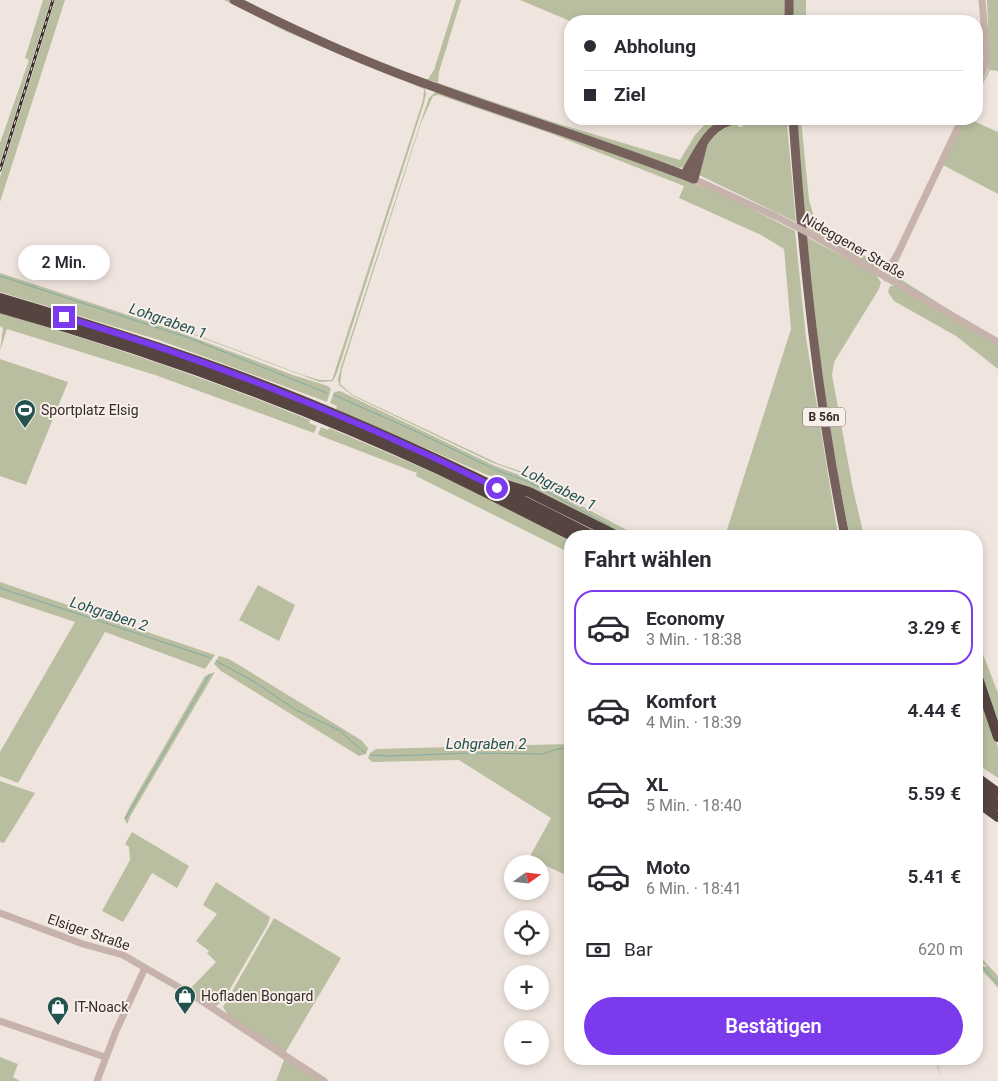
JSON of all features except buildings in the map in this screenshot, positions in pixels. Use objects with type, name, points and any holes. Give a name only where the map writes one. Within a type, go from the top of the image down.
[{"type":"highway","points":[[0,298],[171,352],[314,411]]},
{"type":"highway","points":[[0,308],[168,361],[333,418],[468,473],[581,530]]},
{"type":"highway","points":[[333,418],[564,533]]},
{"type":"highway","points":[[468,473],[529,492],[605,530]]},
{"type":"highway","points":[[983,693],[998,737]]},
{"type":"highway","points":[[983,784],[998,792]]},
{"type":"highway","points":[[983,788],[998,805]]},
{"type":"highway","points":[[983,806],[998,817]]},
{"type":"main road","points":[[234,0],[313,38],[384,68],[649,160],[694,179],[703,144]]},
{"type":"main road","points":[[789,0],[789,15]]},
{"type":"main road","points":[[684,175],[703,144],[716,127],[722,125]]},
{"type":"main road","name":"B 56n","points":[[793,125],[802,244],[814,354],[844,530]]},
{"type":"street","points":[[982,0],[987,64],[983,73]]},
{"type":"street","points":[[886,278],[959,125]]},
{"type":"street","name":"Nideggener Straße","points":[[694,179],[816,237],[998,342]]},
{"type":"street","name":"Elsiger Straße","points":[[0,913],[82,944],[115,952],[219,1011],[324,1081]]},
{"type":"street","points":[[97,1081],[105,1057],[145,968]]},
{"type":"street","points":[[0,1022],[105,1057]]},
{"type":"green space","points":[[43,0],[51,0],[0,163],[0,143],[29,60],[25,58]]},
{"type":"green space","points":[[55,0],[65,0],[0,202],[0,177]]},
{"type":"green space","points":[[224,0],[229,0],[256,14],[424,86],[426,94],[424,103],[333,381],[320,382],[173,327],[0,271],[189,332],[303,375],[320,380],[332,380],[423,100],[424,89],[287,32]]},
{"type":"green space","points":[[239,0],[244,0],[328,41],[428,79],[434,70],[456,0],[461,0],[439,72],[438,83],[553,122],[680,160],[695,135],[704,125],[715,125],[706,132],[686,167],[679,168],[438,86],[436,82],[426,81],[378,63],[331,44]]},
{"type":"green space","points":[[520,0],[784,0],[785,15],[564,15],[564,18]]},
{"type":"green space","points":[[793,0],[806,0],[806,15],[793,15]]},
{"type":"green space","points":[[987,0],[998,0],[998,71],[990,70],[983,84],[988,70]]},
{"type":"green space","points":[[435,92],[650,166],[724,195],[795,231],[806,338],[837,530],[727,530],[791,329],[784,249],[761,235],[679,198],[684,186],[552,134],[439,95],[433,96],[421,123],[342,369],[340,384],[353,395],[499,464],[526,473],[633,530],[530,476],[493,463],[353,396],[339,385],[338,379],[341,367],[429,98]]},
{"type":"green space","points":[[732,125],[742,127],[743,125],[787,125],[796,222],[699,175],[701,157],[714,136]]},
{"type":"green space","points":[[797,125],[802,125],[809,200],[817,227],[878,264],[887,264],[895,251],[886,269],[877,269],[805,227]]},
{"type":"green space","points":[[982,125],[998,132],[998,194],[943,165],[895,268],[894,275],[978,328],[895,279],[891,274],[961,126]]},
{"type":"green space","points":[[807,237],[875,274],[881,282],[879,289],[834,362],[832,375],[863,530],[849,530],[824,387]]},
{"type":"green space","points":[[0,273],[171,329],[293,375],[328,386],[331,389],[327,402],[159,340],[0,292]]},
{"type":"green space","points":[[890,286],[895,286],[998,344],[998,369],[956,336],[894,301],[888,292]]},
{"type":"green space","points":[[0,313],[195,376],[310,420],[309,423],[317,426],[314,433],[155,375],[7,329],[0,351],[3,328],[0,326]]},
{"type":"green space","name":"Sportplatz Elsig","points":[[0,359],[68,382],[26,485],[0,476]]},
{"type":"green space","points":[[340,391],[493,465],[533,480],[627,530],[611,530],[521,486],[485,474],[336,409],[337,406],[330,403],[334,392]]},
{"type":"green space","points":[[321,427],[328,430],[329,428],[451,481],[564,538],[564,550],[416,476],[417,473],[318,434]]},
{"type":"green space","points":[[0,582],[215,655],[205,669],[105,632],[18,783],[0,776],[0,752],[75,622],[0,597]]},
{"type":"green space","points":[[258,585],[295,605],[279,641],[239,620]]},
{"type":"green space","points":[[983,654],[998,693],[998,731],[983,685]]},
{"type":"green space","points":[[219,656],[229,659],[361,740],[368,748],[366,754],[359,756],[221,671],[214,664]]},
{"type":"green space","points":[[215,672],[127,824],[124,818],[130,806],[205,676]]},
{"type":"green space","points":[[983,701],[998,747],[998,778],[983,768]]},
{"type":"green space","points":[[564,744],[564,874],[549,867],[549,855],[531,855],[551,818],[459,760],[372,762],[368,758],[370,753],[376,749]]},
{"type":"green space","points":[[0,781],[35,793],[4,843],[0,842]]},
{"type":"green space","points":[[132,832],[189,866],[177,888],[152,873],[123,922],[102,911],[130,860],[129,847],[125,844]]},
{"type":"green space","points":[[216,882],[270,917],[268,924],[223,1001],[216,1006],[189,990],[216,962],[207,953],[209,951],[196,941],[217,914],[203,905]]},
{"type":"green space","points":[[274,918],[341,958],[285,1053],[229,1016],[223,1007]]},
{"type":"green space","points":[[983,960],[998,976],[998,988],[983,971],[983,967],[988,966],[983,964]]},
{"type":"green space","points":[[217,1015],[320,1081],[276,1081],[284,1060]]},
{"type":"green space","points":[[0,1057],[18,1064],[13,1077],[20,1081],[0,1081]]},
{"type":"waterway","name":"Lohgraben 1","points":[[0,276],[189,338],[327,393]]},
{"type":"waterway","name":"Lohgraben 1","points":[[334,395],[496,470],[529,482],[610,526]]},
{"type":"waterway","name":"Lohgraben 2","points":[[0,588],[211,658]]},
{"type":"waterway","name":"Lohgraben 2","points":[[216,661],[253,681],[296,710],[339,730],[365,753]]},
{"type":"waterway","points":[[126,818],[210,674]]},
{"type":"waterway","name":"Lohgraben 2","points":[[371,755],[543,754],[564,748]]},
{"type":"waterway","points":[[983,967],[998,984]]},
{"type":"railway","points":[[0,170],[53,0]]},
{"type":"place","name":"Sportplatz Elsig","points":[[25,429]]},
{"type":"place","name":"Hofladen Bongard","points":[[185,1015]]},
{"type":"place","name":"IT-Noack","points":[[58,1026]]},
{"type":"route","points":[[64,317],[261,384],[387,437],[497,488]]}]
